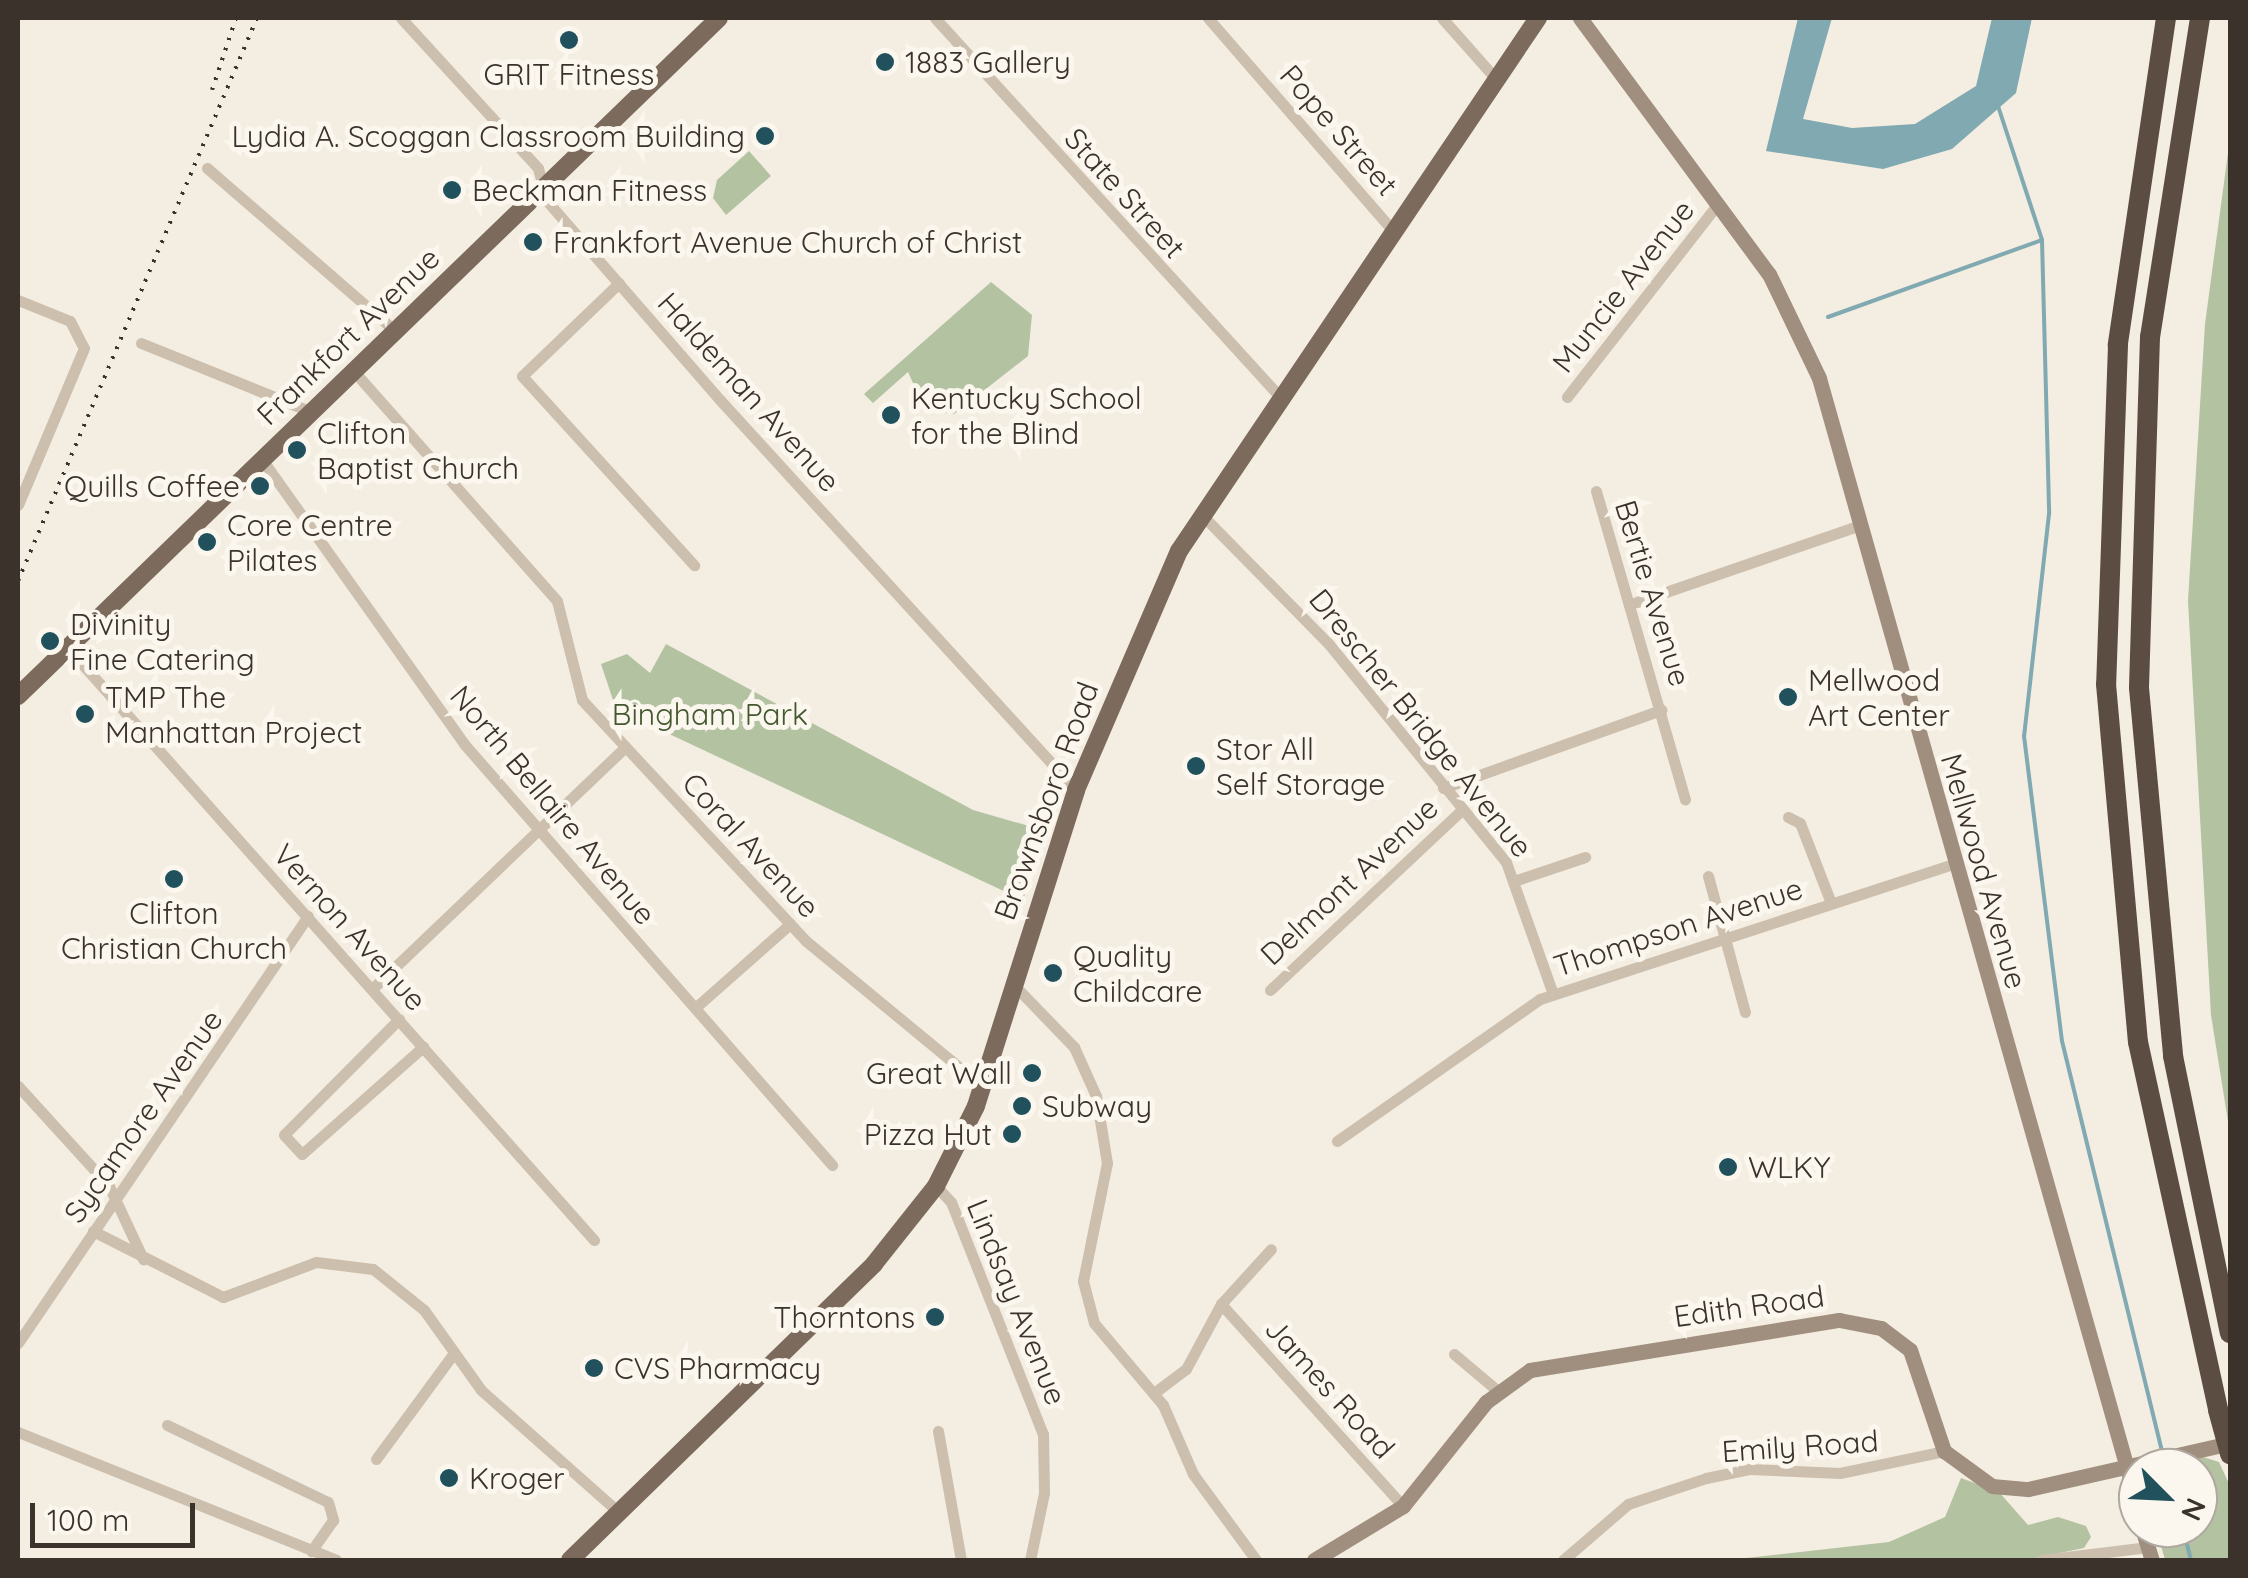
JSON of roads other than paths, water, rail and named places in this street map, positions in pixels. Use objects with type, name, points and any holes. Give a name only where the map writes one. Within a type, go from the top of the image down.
[{"type":"highway","points":[[2199,24],[2161,240],[2140,476],[2138,546],[2158,951],[2230,1333]]},
{"type":"highway","points":[[2165,26],[2132,212],[2108,484],[2106,559],[2127,966],[2168,1211],[2230,1454]]},
{"type":"main road","name":"Frankfort Avenue","points":[[18,696],[392,328],[719,18]]},
{"type":"main road","name":"Brownsboro Road","points":[[570,1560],[616,1510],[874,1264],[936,1186],[982,1086],[1011,982],[1076,790],[1202,516],[1538,18]]},
{"type":"street","name":"Haldeman Avenue","points":[[401,18],[538,168],[542,184],[619,283],[1076,790]]},
{"type":"street","name":"State Street","points":[[936,18],[1281,398]]},
{"type":"street","name":"Pope Street","points":[[1208,18],[1393,231]]},
{"type":"street","points":[[1442,18],[1496,79]]},
{"type":"street","name":"Mellwood Avenue","points":[[1580,18],[1769,274],[1806,347],[2126,1448]]},
{"type":"street","points":[[207,168],[392,328]]},
{"type":"street","name":"Muncie Avenue","points":[[1567,397],[1718,205]]},
{"type":"street","points":[[619,283],[522,376],[694,565]]},
{"type":"street","points":[[18,300],[70,321],[83,337],[82,362],[18,505]]},
{"type":"street","points":[[141,343],[308,411]]},
{"type":"street","name":"Coral Avenue","points":[[352,368],[567,612],[577,692],[790,924],[982,1086]]},
{"type":"street","name":"North Bellaire Avenue","points":[[261,458],[433,704],[832,1164]]},
{"type":"street","name":"Bertie Avenue","points":[[1596,490],[1661,710]]},
{"type":"street","name":"Drescher Bridge Avenue","points":[[1202,516],[1298,609],[1516,880],[1552,994]]},
{"type":"street","points":[[1632,604],[1860,524]]},
{"type":"street","name":"Vernon Avenue","points":[[68,648],[594,1240]]},
{"type":"street","points":[[1661,710],[1686,799]]},
{"type":"street","name":"Delmont Avenue","points":[[1444,788],[1661,710]]},
{"type":"street","points":[[372,989],[536,827],[625,746]]},
{"type":"street","name":"Delmont Avenue","points":[[1270,990],[1462,810]]},
{"type":"street","points":[[1788,817],[1800,823],[1831,903]]},
{"type":"street","points":[[1516,880],[1584,857]]},
{"type":"street","name":"Thompson Avenue","points":[[1337,1141],[1552,994],[1954,864]]},
{"type":"street","points":[[1708,876],[1745,1012]]},
{"type":"street","name":"Sycamore Avenue","points":[[18,1343],[308,916]]},
{"type":"street","points":[[695,1008],[790,924]]},
{"type":"street","points":[[1011,982],[1074,1047],[1096,1096],[1107,1164],[1084,1296],[1104,1340],[1154,1393],[1211,1504],[1256,1560]]},
{"type":"street","points":[[399,1020],[284,1135],[302,1154],[423,1047]]},
{"type":"street","points":[[18,1086],[116,1200],[142,1258]]},
{"type":"street","name":"Lindsay Avenue","points":[[936,1186],[951,1202],[1044,1434],[1044,1493],[1030,1560]]},
{"type":"street","points":[[93,1231],[142,1258],[234,1298],[316,1262],[362,1264],[408,1293],[454,1354],[616,1510]]},
{"type":"street","points":[[1154,1393],[1186,1369],[1221,1304],[1271,1249]]},
{"type":"street","name":"James Road","points":[[1221,1304],[1402,1506]]},
{"type":"street","name":"Edith Road","points":[[1314,1560],[1402,1506],[1498,1391],[1552,1362],[1856,1321],[1910,1350],[1944,1451]]},
{"type":"street","points":[[376,1459],[454,1354]]},
{"type":"street","points":[[1454,1354],[1498,1391]]},
{"type":"street","points":[[167,1424],[328,1502],[332,1520],[311,1551]]},
{"type":"street","points":[[18,1432],[336,1560]]},
{"type":"street","points":[[938,1432],[961,1560]]},
{"type":"street","points":[[2200,1448],[2230,1443]]},
{"type":"street","points":[[1944,1451],[1982,1482],[2010,1490],[2118,1465]]},
{"type":"street","name":"Emily Road","points":[[1563,1560],[1618,1510],[1706,1478],[1750,1469],[1840,1473],[1944,1451]]},
{"type":"street","points":[[2042,1560],[2150,1554]]},
{"type":"water","points":[[1798,18],[1832,18],[1803,119],[1852,128],[1915,124],[1976,86],[1992,18],[2032,18],[2016,93],[1952,149],[1883,169],[1766,151]]},
{"type":"waterway","points":[[1998,106],[2042,240],[2049,514],[2024,736],[2062,1041],[2162,1448]]},
{"type":"waterway","points":[[1828,317],[2042,240]]},
{"type":"waterway","points":[[2188,1548],[2191,1560]]},
{"type":"railway","points":[[212,90],[236,18]]},
{"type":"railway","points":[[18,581],[257,18]]},
{"type":"place","name":"GRIT Fitness","points":[[569,40]]},
{"type":"place","name":"1883 Gallery","points":[[885,62]]},
{"type":"place","name":"Lydia A. Scoggan Classroom Building","points":[[765,136]]},
{"type":"place","name":"Beckman Fitness","points":[[452,190]]},
{"type":"place","name":"Frankfort Avenue Church of Christ","points":[[533,242]]},
{"type":"place","name":"Kentucky School for the Blind","points":[[891,415]]},
{"type":"place","name":"Clifton Baptist Church","points":[[297,450]]},
{"type":"place","name":"Quills Coffee","points":[[260,486]]},
{"type":"place","name":"Core Centre Pilates","points":[[207,542]]},
{"type":"place","name":"Divinity Fine Catering","points":[[50,641]]},
{"type":"place","name":"Mellwood Art Center","points":[[1788,697]]},
{"type":"place","name":"TMP The Manhattan Project","points":[[85,714]]},
{"type":"place","name":"Stor All Self Storage","points":[[1196,766]]},
{"type":"place","name":"Clifton Christian Church","points":[[174,879]]},
{"type":"place","name":"Quality Childcare","points":[[1053,973]]},
{"type":"place","name":"Great Wall","points":[[1032,1073]]},
{"type":"place","name":"Subway","points":[[1022,1106]]},
{"type":"place","name":"Pizza Hut","points":[[1012,1134]]},
{"type":"place","name":"WLKY","points":[[1728,1167]]},
{"type":"place","name":"Thorntons","points":[[935,1317]]},
{"type":"place","name":"CVS Pharmacy","points":[[594,1368]]},
{"type":"place","name":"Kroger","points":[[449,1478]]},
{"type":"park label","name":"Bingham Park","points":[[710,714]]}]
